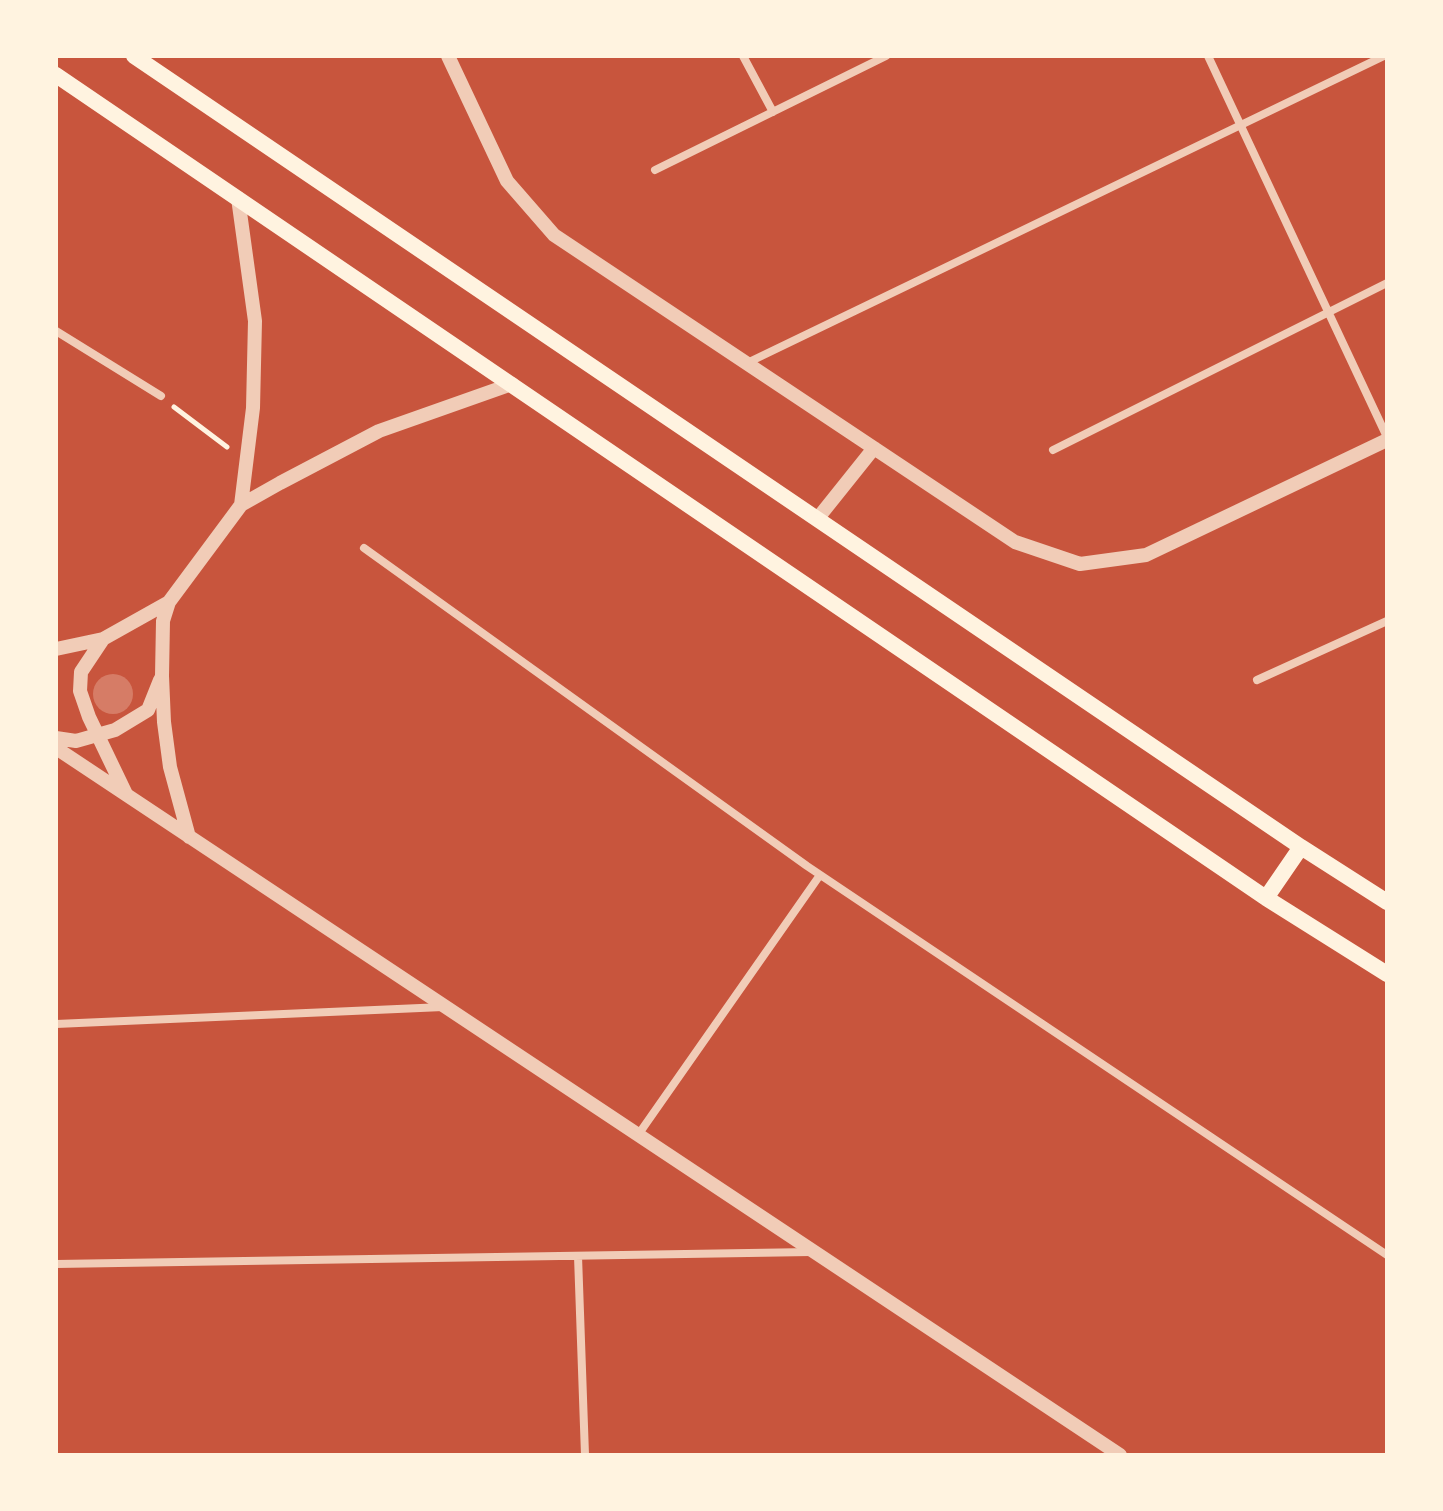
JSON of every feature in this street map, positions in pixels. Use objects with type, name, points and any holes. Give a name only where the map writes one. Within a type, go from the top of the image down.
[{"type":"main road","points":[[134,56],[1301,847],[1387,902]]},
{"type":"main road","points":[[56,75],[1266,898],[1387,974]]},
{"type":"main road","points":[[1266,898],[1301,847]]},
{"type":"street","points":[[448,56],[507,181],[554,235],[1015,542],[1080,564],[1146,555],[1387,438],[1208,56]]},
{"type":"street","points":[[743,56],[773,112]]},
{"type":"street","points":[[655,170],[886,56]]},
{"type":"street","points":[[747,363],[1384,56]]},
{"type":"street","points":[[238,198],[255,321],[253,408],[241,505]]},
{"type":"street","points":[[1053,450],[1387,283]]},
{"type":"street","points":[[56,331],[161,396]]},
{"type":"street","points":[[189,837],[170,767],[164,722],[163,621],[169,602],[241,505],[379,431],[512,384]]},
{"type":"street","points":[[818,518],[874,448]]},
{"type":"street","points":[[364,548],[820,875],[1387,1255]]},
{"type":"street","points":[[56,649],[103,639],[169,602]]},
{"type":"street","points":[[1257,680],[1387,621]]},
{"type":"street","points":[[103,639],[81,672],[80,691],[126,795]]},
{"type":"street","points":[[56,738],[76,741],[115,730],[148,710],[162,676]]},
{"type":"street","points":[[56,748],[1120,1455]]},
{"type":"street","points":[[638,1135],[820,875]]},
{"type":"street","points":[[56,1024],[445,1007]]},
{"type":"street","points":[[56,1264],[814,1252]]},
{"type":"street","points":[[578,1256],[585,1455]]},
{"type":"path","points":[[161,396],[245,461]]},
{"type":"building","points":[[113,674],[127,680],[133,694],[127,708],[113,714],[99,708],[93,694],[99,680]]}]
